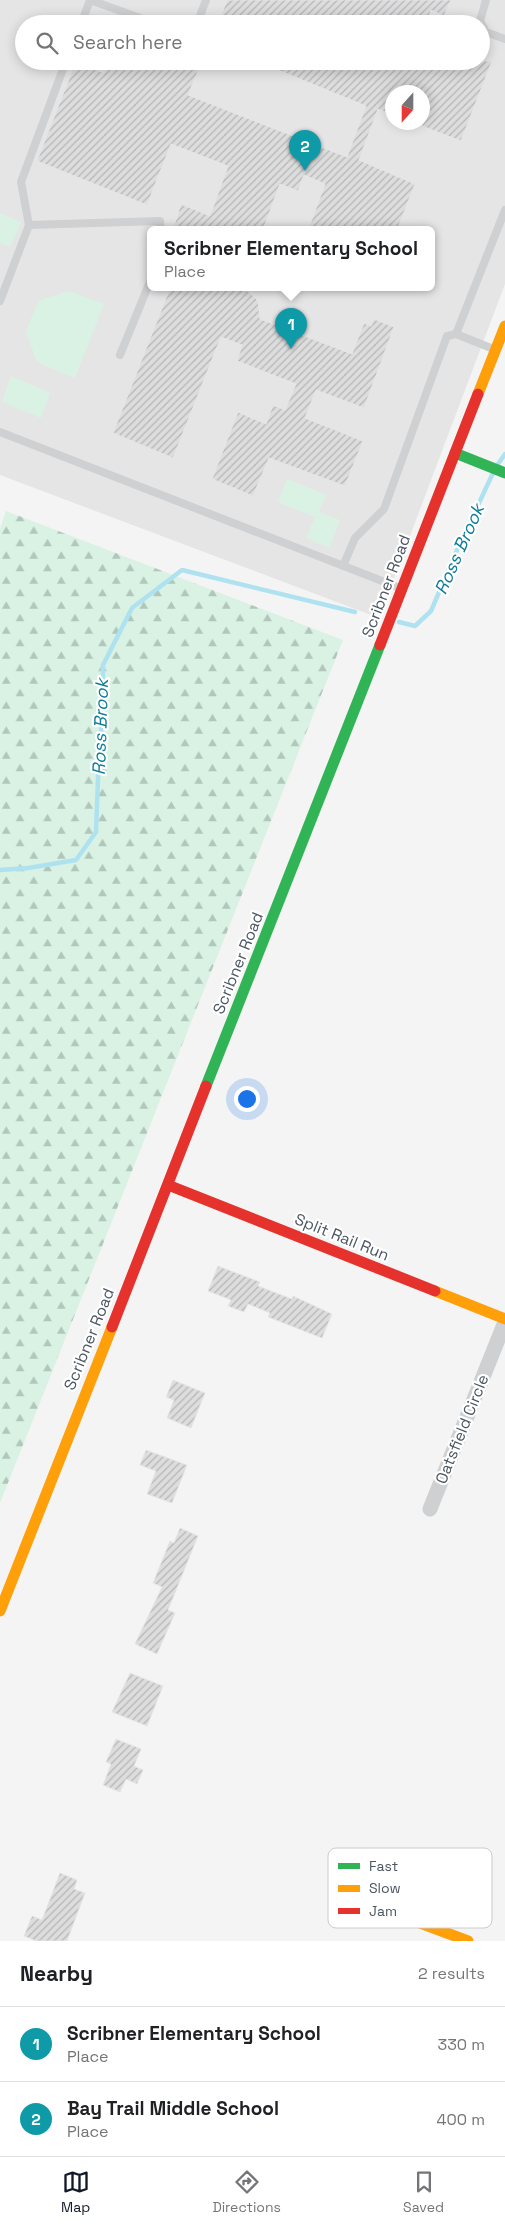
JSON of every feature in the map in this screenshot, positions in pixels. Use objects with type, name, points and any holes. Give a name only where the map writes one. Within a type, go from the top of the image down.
[{"type":"street","name":"Scribner Road","points":[[0,1611],[505,326]]},
{"type":"street","points":[[455,453],[505,473]]},
{"type":"street","name":"Split Rail Run","points":[[168,1186],[505,1320]]},
{"type":"street","name":"Oatsfield Circle","points":[[430,1508],[505,1320]]},
{"type":"street","points":[[433,1928],[468,1941]]},
{"type":"lane","points":[[84,15],[90,0],[132,15]]},
{"type":"lane","points":[[200,15],[206,0]]},
{"type":"lane","points":[[482,15],[486,0]]},
{"type":"lane","points":[[490,33],[505,39]]},
{"type":"lane","points":[[0,301],[30,225],[20,182],[63,70]]},
{"type":"lane","points":[[456,334],[505,210]]},
{"type":"lane","points":[[30,225],[160,221],[161,226]]},
{"type":"lane","points":[[120,355],[147,289]]},
{"type":"lane","points":[[343,566],[356,538],[384,509],[447,336],[456,334],[496,350]]},
{"type":"lane","points":[[0,432],[402,589]]},
{"type":"shaded area","points":[[0,0],[505,0],[505,284],[379,618],[0,475]]},
{"type":"green space","points":[[0,213],[21,222],[10,247],[0,243]]},
{"type":"green space","points":[[69,291],[104,304],[75,378],[37,362],[26,332],[38,301]]},
{"type":"green space","points":[[11,376],[50,393],[41,418],[2,402]]},
{"type":"green space","points":[[287,479],[326,495],[319,512],[340,520],[330,548],[306,538],[315,517],[278,502]]},
{"type":"green space","points":[[6,511],[343,640],[0,1503],[0,529]]},
{"type":"building","points":[[227,0],[451,0],[444,15],[431,10],[430,15],[221,15]]},
{"type":"building","points":[[72,70],[97,70],[104,73],[105,70],[198,70],[188,95],[347,157],[366,106],[278,70],[489,70],[461,141],[430,129],[430,85],[385,85],[385,112],[378,109],[359,160],[415,184],[399,226],[309,226],[325,184],[304,175],[298,191],[280,184],[264,226],[174,226],[181,204],[210,216],[228,166],[171,144],[147,205],[37,161]]},
{"type":"building","points":[[169,291],[247,291],[258,301],[260,319],[352,354],[364,323],[371,326],[374,319],[394,327],[364,408],[316,390],[305,418],[363,441],[345,486],[269,458],[253,496],[212,479],[238,412],[266,424],[273,405],[285,410],[296,384],[237,361],[242,345],[221,337],[173,458],[113,433]]},
{"type":"building","points":[[218,1266],[260,1282],[258,1286],[292,1299],[293,1296],[332,1314],[322,1338],[268,1317],[270,1313],[248,1304],[244,1312],[228,1306],[231,1300],[208,1291]]},
{"type":"building","points":[[173,1380],[205,1393],[191,1428],[167,1418],[174,1400],[166,1397]]},
{"type":"building","points":[[146,1450],[187,1465],[172,1503],[147,1494],[156,1471],[140,1465]]},
{"type":"building","points":[[180,1528],[198,1536],[168,1610],[175,1613],[157,1654],[135,1644],[162,1587],[153,1583],[170,1541],[174,1543]]},
{"type":"building","points":[[130,1673],[163,1686],[147,1726],[112,1712]]},
{"type":"building","points":[[116,1739],[141,1749],[134,1766],[143,1770],[137,1784],[126,1779],[120,1792],[103,1785],[111,1764],[106,1762]]},
{"type":"building","points":[[60,1873],[77,1880],[74,1889],[85,1893],[67,1941],[36,1941],[24,1936],[32,1916],[42,1920]]},
{"type":"waterway","name":"Ross Brook","points":[[498,464],[505,454]]},
{"type":"waterway","name":"Ross Brook","points":[[399,622],[415,626],[431,611],[493,473]]},
{"type":"waterway","name":"Ross Brook","points":[[0,870],[28,868],[76,860],[96,832],[103,665],[132,608],[182,570],[355,612]]},
{"type":"traffic: fast","points":[[455,453],[505,473]]},
{"type":"traffic: fast","points":[[206,1086],[380,645]]},
{"type":"traffic: slow","points":[[478,394],[505,326]]},
{"type":"traffic: slow","points":[[435,1291],[505,1319]]},
{"type":"traffic: slow","points":[[0,1611],[112,1327]]},
{"type":"traffic: slow","points":[[433,1928],[468,1941]]},
{"type":"traffic: jam","points":[[380,645],[478,394]]},
{"type":"traffic: jam","points":[[112,1327],[206,1086]]},
{"type":"traffic: jam","points":[[168,1185],[435,1291]]},
{"type":"place","name":"Bay Trail Middle School","points":[[305,171]]},
{"type":"place","name":"Scribner Elementary School","points":[[291,349]]}]
